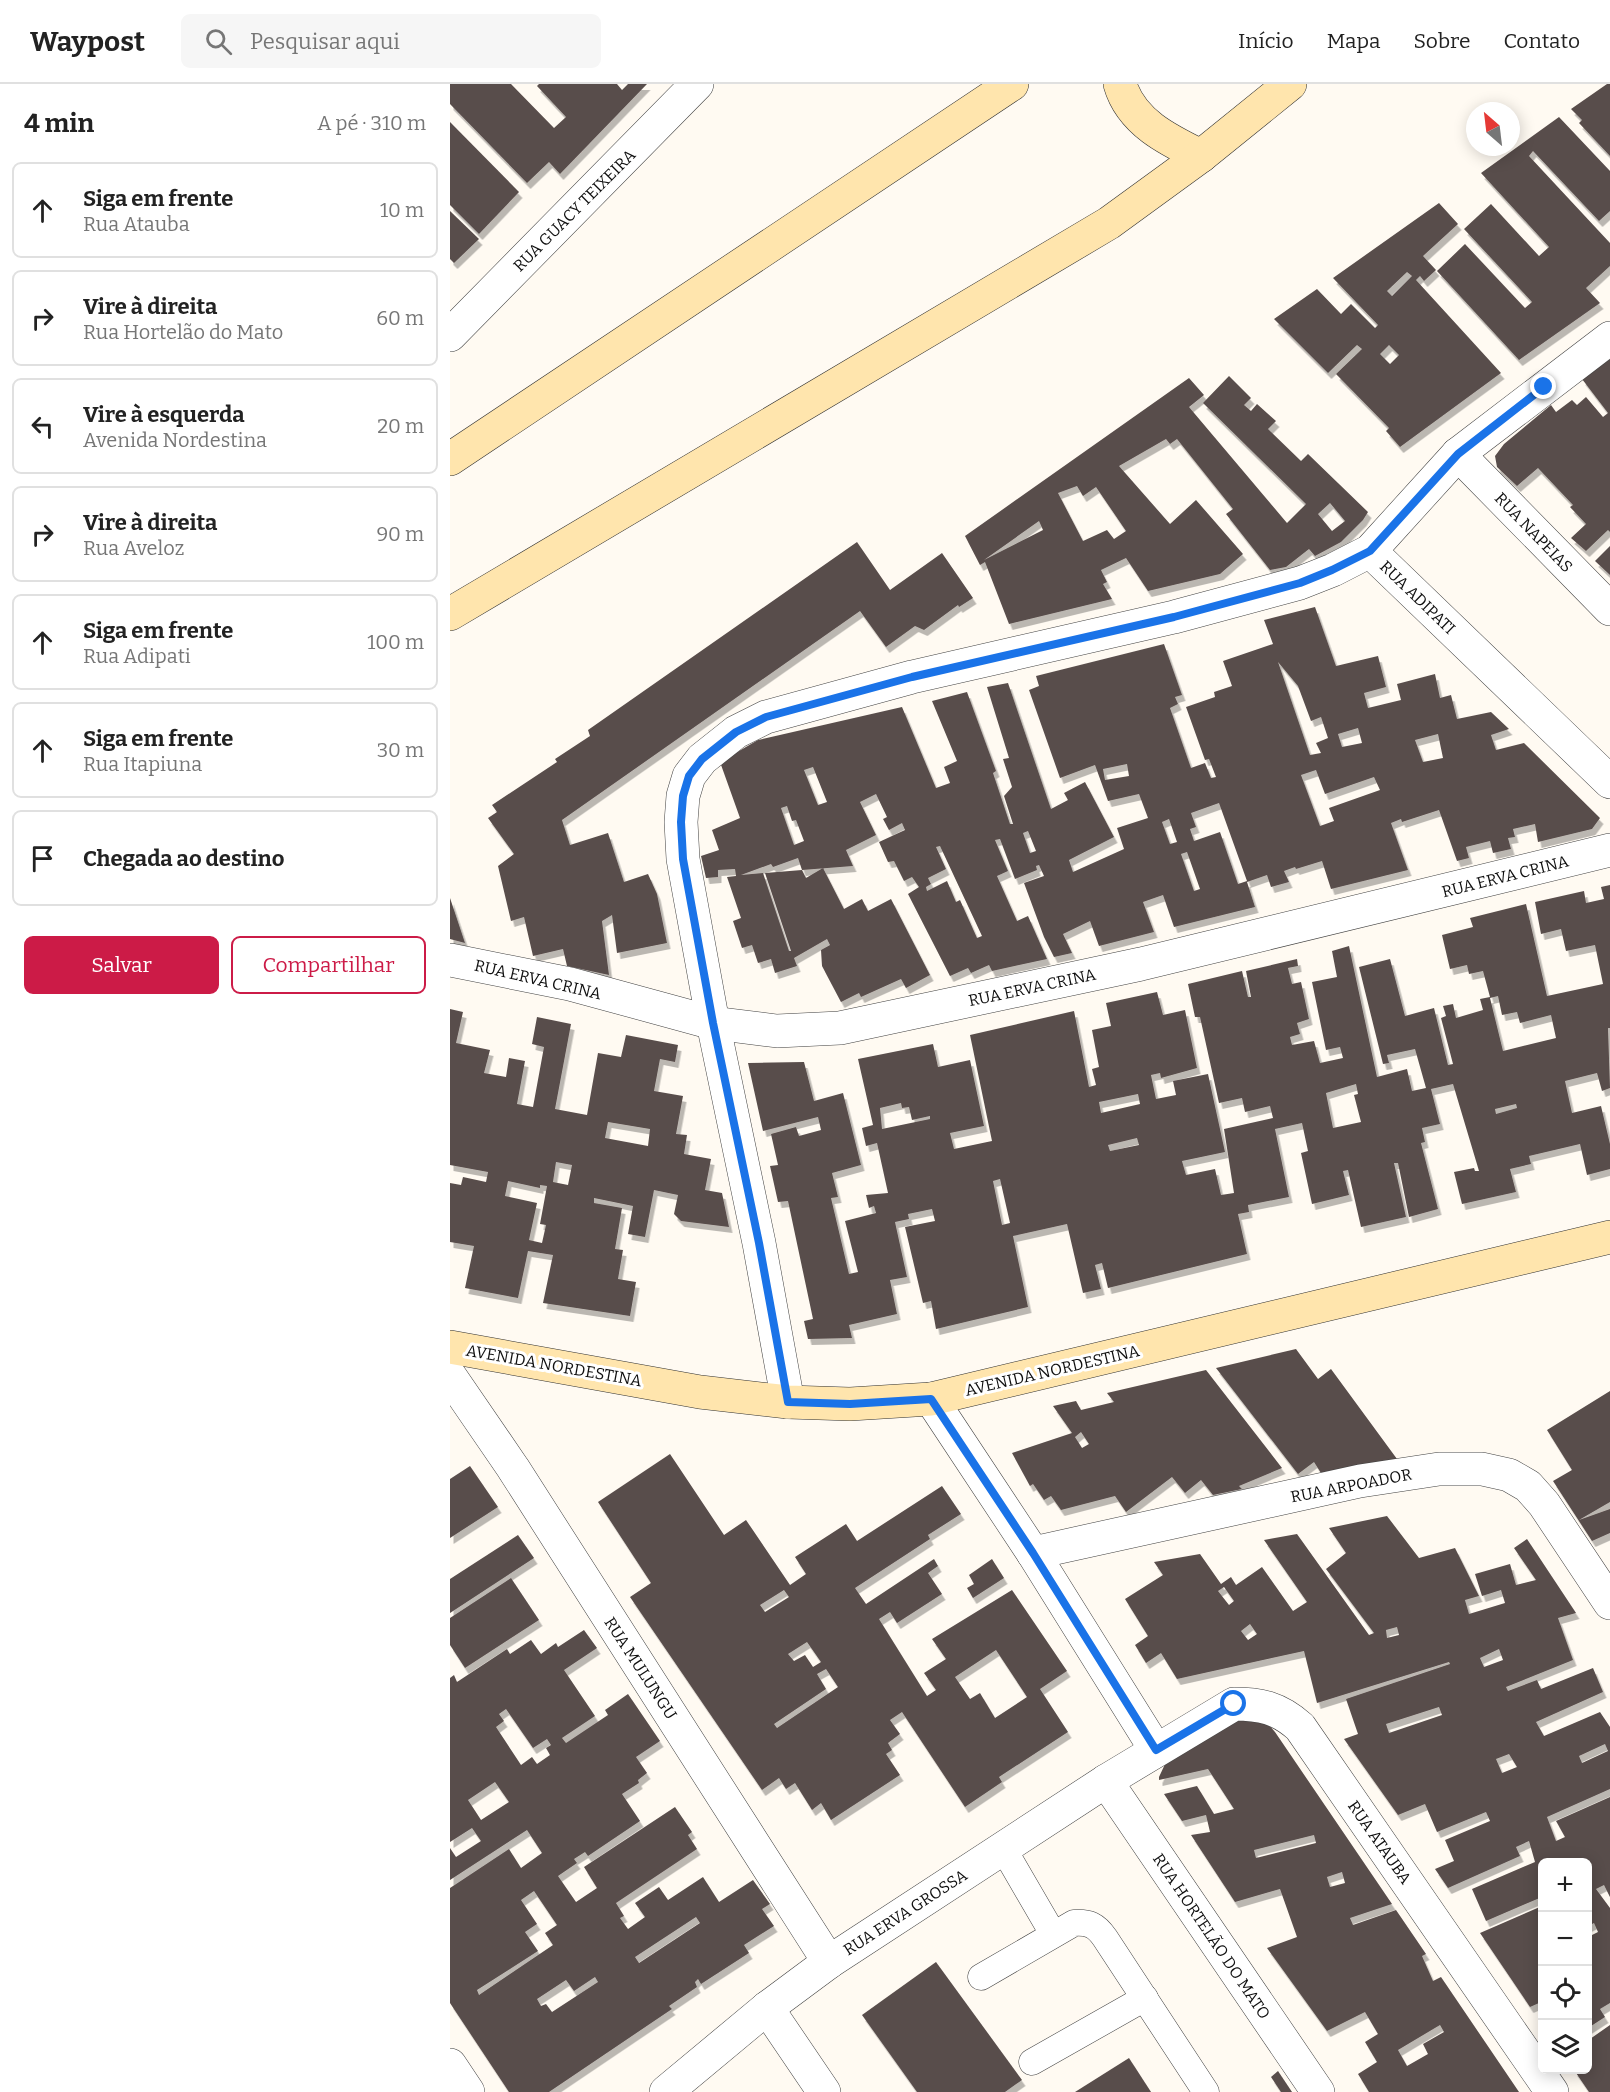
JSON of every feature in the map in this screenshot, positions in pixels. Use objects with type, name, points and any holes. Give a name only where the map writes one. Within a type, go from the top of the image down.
[{"type":"street","name":"RUA GUACY TEIXEIRA","points":[[450,335],[697,84]]},
{"type":"street","points":[[450,459],[1012,84]]},
{"type":"street","points":[[1120,84],[1131,106],[1147,125],[1168,140],[1201,156]]},
{"type":"street","points":[[450,614],[1099,229],[1201,156],[1290,84]]},
{"type":"street","points":[[1370,551],[1458,454],[1610,338]]},
{"type":"street","name":"RUA NAPEIAS","points":[[1458,454],[1610,609]]},
{"type":"street","name":"RUA ADIPATI","points":[[713,1023],[683,859],[681,822],[683,796],[689,776],[702,759],[736,732],[766,717],[912,677],[1174,617],[1300,583],[1370,551],[1610,782]]},
{"type":"street","name":"RUA ERVA CRINA","points":[[450,960],[570,984],[713,1023],[777,1031],[840,1028],[1141,964],[1610,850]]},
{"type":"street","points":[[713,1023],[759,1243],[788,1402]]},
{"type":"street","name":"AVENIDA NORDESTINA","points":[[450,1347],[700,1392],[788,1402],[850,1404],[931,1399],[1610,1237]]},
{"type":"street","name":"RUA MULUNGU","points":[[450,1376],[513,1468],[829,1962]]},
{"type":"street","points":[[931,1399],[1033,1553],[1156,1750]]},
{"type":"street","name":"RUA ARPOADOR","points":[[1033,1553],[1360,1481],[1439,1469],[1482,1469],[1509,1475],[1528,1486],[1555,1521],[1610,1603]]},
{"type":"street","name":"RUA ATAUBA","points":[[1156,1750],[1234,1704],[1257,1704],[1275,1708],[1289,1717],[1300,1727],[1552,2092]]},
{"type":"street","name":"RUA ERVA GROSSA","points":[[666,2092],[767,2008],[829,1962],[1156,1750]]},
{"type":"street","name":"RUA HORTELÃO DO MATO","points":[[1106,1781],[1318,2092]]},
{"type":"street","points":[[767,2008],[824,2092]]},
{"type":"street","points":[[450,2065],[468,2092]]},
{"type":"lane","points":[[1003,1848],[1053,1934]]},
{"type":"lane","points":[[981,1977],[1074,1923],[1087,1922],[1097,1927],[1206,2092]]},
{"type":"lane","points":[[1032,2062],[1144,1998]]},
{"type":"building","points":[[450,84],[511,84],[554,128],[566,117],[537,86],[539,84],[617,84],[622,90],[628,84],[647,84],[560,174],[549,162],[527,183],[450,104]]},
{"type":"building","points":[[1610,84],[1610,156],[1579,123],[1582,120],[1571,109]]},
{"type":"building","points":[[1559,117],[1610,171],[1610,211],[1599,221],[1533,151],[1529,156],[1610,243],[1610,266],[1586,288],[1600,303],[1519,360],[1437,271],[1465,244],[1525,308],[1532,302],[1464,229],[1491,204],[1539,256],[1549,247],[1481,173],[1505,156],[1520,156],[1520,145]]},
{"type":"building","points":[[450,122],[519,192],[479,234],[450,205]]},
{"type":"building","points":[[1439,203],[1458,224],[1423,256],[1436,270],[1424,281],[1420,276],[1416,280],[1501,373],[1400,447],[1386,431],[1389,428],[1336,374],[1362,349],[1357,345],[1328,373],[1274,319],[1317,289],[1341,314],[1351,304],[1375,328],[1378,325],[1333,278]],"holes":[[[1407,272],[1412,276],[1392,296],[1387,291]],[[1389,345],[1399,355],[1390,364],[1380,354]]]},
{"type":"building","points":[[450,211],[479,239],[454,263],[450,259]]},
{"type":"building","points":[[1610,359],[1610,532],[1608,530],[1586,551],[1571,538],[1586,524],[1570,507],[1573,505],[1538,468],[1517,486],[1497,467],[1495,456],[1504,444],[1551,405],[1556,412],[1572,400],[1577,405],[1586,397],[1603,417],[1608,413],[1582,379]]},
{"type":"building","points":[[1229,376],[1251,398],[1244,405],[1251,411],[1257,404],[1276,421],[1268,429],[1301,461],[1308,454],[1368,512],[1363,520],[1341,542],[1315,556],[1309,549],[1286,567],[1270,570],[1226,514],[1233,509],[1177,439],[1170,444],[1166,439],[1119,466],[1170,524],[1196,500],[1243,554],[1220,574],[1148,591],[1126,558],[1101,570],[1107,582],[1103,584],[1112,599],[1009,624],[985,562],[980,565],[965,536],[1189,378],[1204,395],[1189,407],[1287,523],[1306,504],[1203,403]],"holes":[[[1077,486],[1083,496],[1096,487],[1126,531],[1114,539],[1107,530],[1083,541],[1058,493]],[[1330,503],[1345,521],[1332,531],[1318,514]],[[1039,521],[1043,530],[984,560]]]},
{"type":"building","points":[[857,542],[890,590],[942,553],[973,598],[959,607],[958,605],[924,630],[915,626],[886,647],[860,611],[562,820],[570,845],[608,833],[624,882],[648,874],[657,894],[667,943],[617,953],[612,915],[602,921],[609,975],[567,966],[563,949],[533,956],[524,917],[511,921],[498,866],[514,854],[488,818],[497,812],[492,805],[557,762],[555,759],[590,736],[588,730]]},
{"type":"building","points":[[1610,546],[1610,575],[1595,561]]},
{"type":"building","points":[[1315,607],[1336,666],[1378,656],[1386,687],[1364,693],[1368,708],[1401,700],[1397,684],[1435,674],[1440,698],[1451,695],[1457,719],[1491,712],[1509,729],[1491,735],[1496,750],[1524,743],[1600,818],[1592,829],[1538,842],[1535,824],[1513,829],[1515,837],[1508,838],[1511,849],[1493,853],[1490,841],[1466,847],[1469,858],[1457,861],[1439,810],[1402,822],[1401,819],[1391,823],[1408,870],[1331,889],[1322,861],[1296,869],[1295,867],[1284,871],[1289,882],[1271,887],[1267,875],[1247,882],[1255,907],[1174,927],[1163,895],[1143,902],[1154,932],[1099,946],[1090,921],[1063,934],[1072,953],[1054,957],[1024,883],[1044,876],[1039,865],[1036,866],[1037,870],[1015,879],[1000,839],[995,840],[1008,871],[997,876],[1017,921],[1028,916],[1047,959],[992,971],[989,965],[971,973],[968,968],[950,976],[908,894],[919,887],[912,877],[904,881],[894,861],[888,862],[879,842],[905,830],[902,823],[889,830],[883,819],[887,817],[876,794],[860,802],[876,835],[846,850],[853,866],[823,868],[844,909],[862,899],[868,911],[891,899],[930,975],[906,988],[901,979],[861,997],[859,993],[841,1002],[822,966],[821,950],[830,945],[827,939],[794,958],[797,966],[775,973],[771,959],[758,963],[752,945],[742,948],[733,921],[741,918],[727,877],[736,876],[735,869],[718,870],[718,877],[706,878],[701,856],[719,850],[712,830],[740,818],[720,762],[758,740],[902,707],[936,788],[950,783],[944,767],[957,761],[932,701],[967,692],[996,771],[993,773],[1010,824],[1013,824],[1004,796],[1012,787],[1003,759],[1009,758],[987,687],[1008,683],[1051,809],[1068,800],[1064,793],[1085,782],[1114,837],[1069,860],[1073,872],[1124,849],[1117,828],[1148,818],[1139,794],[1108,801],[1095,765],[1060,778],[1029,690],[1039,686],[1036,676],[1164,644],[1182,695],[1175,697],[1178,704],[1170,708],[1191,768],[1205,763],[1211,778],[1216,777],[1209,759],[1205,760],[1186,707],[1215,697],[1214,692],[1232,686],[1223,661],[1273,644],[1264,620]],"holes":[[[1278,662],[1298,686],[1311,721],[1321,717],[1328,738],[1316,743],[1321,753],[1310,755]],[[1358,728],[1362,743],[1342,747],[1338,734]],[[1438,734],[1443,758],[1423,762],[1415,740]],[[1127,764],[1129,776],[1105,780],[1103,769]],[[813,767],[827,802],[818,805],[804,770]],[[1316,770],[1325,794],[1374,777],[1380,790],[1329,808],[1334,821],[1320,826],[1301,775]],[[1219,803],[1247,881],[1238,884],[1220,832],[1194,841],[1190,829],[1196,827],[1191,813]],[[787,806],[792,821],[796,820],[804,841],[794,845],[781,808]],[[1169,819],[1177,842],[1170,844],[1162,822]],[[1028,831],[1036,851],[1030,853],[1023,833]],[[940,846],[982,936],[977,938],[960,900],[956,902],[947,881],[927,891],[926,887],[931,884],[928,878],[946,869],[936,847]],[[1187,852],[1200,889],[1194,891],[1181,854]],[[798,858],[802,870],[765,873],[791,951],[789,951],[763,873],[741,875],[771,864],[773,867]],[[822,868],[806,878],[802,870]]]},
{"type":"building","points":[[1610,885],[1610,1028],[1608,1028],[1610,1088],[1602,1091],[1597,1073],[1565,1081],[1572,1113],[1601,1106],[1610,1144],[1610,1169],[1587,1175],[1580,1144],[1529,1156],[1531,1164],[1510,1169],[1516,1192],[1462,1204],[1454,1172],[1474,1168],[1475,1171],[1479,1171],[1453,1084],[1431,1089],[1440,1124],[1422,1128],[1425,1142],[1421,1143],[1438,1209],[1409,1217],[1398,1163],[1394,1163],[1406,1217],[1361,1227],[1348,1170],[1343,1171],[1349,1195],[1312,1204],[1301,1153],[1308,1151],[1302,1123],[1275,1129],[1289,1197],[1248,1205],[1249,1212],[1238,1214],[1247,1254],[1108,1288],[1102,1263],[1095,1265],[1101,1289],[1083,1293],[1067,1224],[1013,1236],[1028,1307],[936,1329],[931,1301],[923,1303],[905,1227],[935,1221],[932,1209],[908,1214],[909,1219],[895,1222],[907,1277],[890,1280],[897,1314],[849,1325],[852,1338],[808,1339],[804,1321],[813,1319],[788,1201],[778,1202],[770,1166],[778,1165],[771,1134],[796,1127],[799,1136],[821,1130],[818,1117],[763,1131],[748,1063],[804,1062],[814,1101],[843,1093],[861,1165],[832,1173],[838,1197],[831,1198],[849,1274],[858,1272],[845,1221],[876,1213],[874,1206],[869,1208],[866,1195],[888,1193],[877,1143],[866,1146],[862,1128],[873,1125],[858,1059],[933,1044],[938,1067],[970,1060],[984,1126],[950,1133],[954,1149],[992,1141],[970,1035],[1074,1011],[1089,1087],[1096,1085],[1092,1069],[1099,1067],[1092,1030],[1111,1026],[1106,1003],[1157,992],[1163,1015],[1185,1010],[1197,1068],[1161,1078],[1160,1073],[1151,1075],[1156,1099],[1176,1095],[1173,1081],[1208,1074],[1225,1152],[1182,1161],[1186,1175],[1215,1169],[1221,1195],[1234,1193],[1224,1129],[1273,1118],[1270,1106],[1245,1112],[1242,1098],[1219,1103],[1200,1017],[1195,1017],[1188,984],[1242,971],[1248,997],[1251,997],[1246,971],[1297,959],[1298,966],[1288,968],[1292,984],[1301,982],[1309,1019],[1297,1023],[1300,1034],[1290,1037],[1292,1045],[1314,1041],[1320,1063],[1343,1058],[1340,1047],[1326,1050],[1312,982],[1337,977],[1332,951],[1349,946],[1377,1077],[1407,1069],[1412,1091],[1426,1088],[1415,1049],[1387,1055],[1389,1063],[1383,1064],[1359,967],[1390,959],[1405,1016],[1434,1008],[1448,1065],[1453,1064],[1441,1018],[1446,1016],[1443,1006],[1453,1004],[1456,1018],[1483,1010],[1480,999],[1490,997],[1483,971],[1469,974],[1467,965],[1450,969],[1442,935],[1473,927],[1470,918],[1526,904],[1547,996],[1603,984],[1595,945],[1566,951],[1561,929],[1541,934],[1535,902],[1584,891],[1586,903],[1604,899],[1601,887]],"holes":[[[1498,996],[1502,1015],[1517,1012],[1520,1023],[1551,1015],[1556,1038],[1503,1051],[1490,998]],[[1356,1084],[1358,1094],[1354,1095],[1361,1122],[1333,1128],[1326,1093]],[[1138,1094],[1140,1104],[1101,1113],[1099,1102]],[[901,1103],[902,1108],[909,1107],[912,1120],[930,1116],[930,1119],[882,1129],[880,1108]],[[1516,1104],[1517,1108],[1496,1114],[1495,1109]],[[1137,1138],[1139,1145],[1110,1151],[1108,1145]],[[1000,1179],[1010,1223],[1002,1225],[993,1181]]]},
{"type":"building","points":[[450,898],[465,943],[450,939]]},
{"type":"building","points":[[450,1009],[463,1012],[456,1043],[490,1050],[484,1073],[506,1077],[509,1058],[525,1061],[517,1104],[533,1107],[544,1047],[532,1044],[537,1017],[571,1024],[555,1109],[587,1115],[598,1053],[621,1057],[626,1035],[678,1045],[675,1062],[660,1059],[654,1091],[683,1096],[676,1134],[687,1135],[684,1154],[711,1159],[705,1190],[722,1193],[729,1227],[681,1221],[674,1214],[678,1195],[654,1190],[645,1237],[628,1234],[633,1206],[594,1198],[594,1203],[622,1208],[615,1249],[623,1250],[618,1279],[636,1282],[630,1316],[543,1303],[553,1255],[528,1251],[518,1298],[465,1288],[474,1246],[450,1242],[450,1183],[461,1185],[463,1177],[486,1182],[488,1172],[450,1165]],"holes":[[[608,1122],[650,1129],[648,1146],[605,1138]],[[556,1162],[572,1165],[568,1185],[553,1182]],[[508,1181],[540,1188],[540,1185],[547,1186],[540,1224],[546,1225],[542,1243],[529,1240],[537,1203],[505,1196]]]},
{"type":"building","points":[[1296,1349],[1318,1379],[1331,1369],[1397,1459],[1321,1473],[1314,1462],[1298,1474],[1216,1368]]},
{"type":"building","points":[[1206,1370],[1282,1468],[1239,1486],[1242,1489],[1213,1495],[1201,1480],[1185,1493],[1172,1477],[1126,1512],[1115,1496],[1061,1510],[1051,1496],[1044,1500],[1033,1484],[1030,1486],[1012,1453],[1072,1433],[1053,1406],[1076,1401],[1081,1410],[1114,1402],[1107,1393]],"holes":[[[1081,1432],[1089,1444],[1082,1448],[1075,1437]]]},
{"type":"building","points":[[1610,1391],[1610,1502],[1579,1520],[1610,1509],[1610,1533],[1592,1541],[1553,1481],[1572,1470],[1547,1430]]},
{"type":"building","points":[[670,1454],[724,1535],[746,1520],[790,1585],[806,1574],[795,1557],[846,1524],[857,1541],[942,1486],[961,1514],[928,1535],[930,1539],[855,1588],[866,1604],[934,1559],[938,1566],[928,1573],[942,1594],[897,1623],[890,1612],[879,1619],[927,1696],[936,1690],[924,1673],[946,1659],[932,1639],[1012,1590],[1067,1671],[1040,1689],[1068,1732],[999,1777],[1002,1782],[965,1807],[902,1712],[890,1720],[900,1734],[888,1743],[892,1750],[886,1754],[900,1775],[831,1820],[821,1803],[812,1810],[795,1783],[786,1789],[779,1778],[762,1790],[630,1597],[651,1583],[598,1502]],"holes":[[[784,1590],[789,1597],[765,1612],[760,1605]],[[807,1642],[821,1662],[813,1667],[805,1655],[794,1661],[788,1654]],[[996,1650],[1027,1697],[995,1718],[980,1693],[970,1699],[955,1677]],[[826,1669],[838,1687],[777,1728],[774,1724],[826,1689],[817,1674]]]},
{"type":"building","points":[[470,1466],[498,1507],[450,1538],[450,1479]]},
{"type":"building","points":[[1387,1516],[1419,1558],[1455,1548],[1479,1596],[1465,1600],[1469,1614],[1505,1603],[1501,1590],[1482,1596],[1475,1574],[1510,1564],[1516,1585],[1536,1580],[1514,1548],[1527,1539],[1576,1613],[1558,1618],[1573,1660],[1506,1687],[1508,1691],[1537,1680],[1541,1689],[1593,1668],[1603,1692],[1536,1722],[1544,1736],[1600,1712],[1610,1727],[1610,1789],[1547,1817],[1556,1841],[1565,1837],[1556,1821],[1610,1797],[1610,1897],[1604,1885],[1596,1889],[1610,1908],[1610,2003],[1600,2009],[1605,2017],[1592,2025],[1592,1935],[1598,1932],[1594,1923],[1592,1924],[1592,1858],[1538,1858],[1538,1899],[1486,1921],[1472,1889],[1535,1862],[1529,1841],[1516,1847],[1520,1856],[1448,1888],[1435,1869],[1454,1861],[1445,1840],[1490,1821],[1486,1812],[1437,1832],[1425,1804],[1398,1815],[1344,1739],[1358,1734],[1346,1699],[1450,1664],[1449,1662],[1317,1703],[1304,1651],[1177,1679],[1161,1653],[1146,1663],[1135,1645],[1148,1636],[1125,1599],[1163,1575],[1154,1562],[1200,1554],[1221,1584],[1231,1577],[1236,1585],[1262,1567],[1293,1611],[1307,1602],[1264,1540],[1297,1534],[1369,1635],[1374,1633],[1326,1569],[1346,1553],[1329,1528]],"holes":[[[1224,1587],[1234,1601],[1229,1605],[1218,1591]],[[1250,1624],[1257,1634],[1248,1640],[1241,1631]],[[1397,1627],[1399,1635],[1387,1638],[1386,1630]],[[1499,1649],[1503,1660],[1484,1667],[1480,1658]],[[1439,1707],[1442,1715],[1389,1733],[1386,1724]],[[1605,1744],[1608,1751],[1582,1763],[1579,1756]],[[1509,1754],[1517,1767],[1502,1773],[1496,1759]]]},
{"type":"building","points":[[518,1535],[534,1558],[450,1613],[450,1579]]},
{"type":"building","points":[[992,1559],[1004,1578],[973,1598],[967,1588],[974,1584],[969,1575]]},
{"type":"building","points":[[511,1578],[539,1620],[465,1668],[450,1645],[450,1618]]},
{"type":"building","points":[[584,1630],[597,1648],[564,1670],[595,1716],[562,1738],[566,1743],[608,1715],[605,1710],[628,1694],[660,1741],[636,1757],[647,1773],[638,1780],[639,1783],[622,1794],[640,1821],[588,1856],[585,1852],[574,1859],[577,1863],[558,1876],[576,1902],[597,1888],[584,1867],[675,1807],[692,1832],[688,1835],[697,1849],[616,1903],[624,1916],[620,1918],[628,1929],[645,1917],[635,1903],[659,1887],[668,1900],[703,1877],[719,1902],[753,1880],[770,1904],[762,1909],[774,1926],[744,1945],[749,1953],[701,1984],[698,1979],[695,1982],[697,1987],[669,2006],[672,2009],[549,2092],[509,2092],[450,2003],[450,1888],[509,1849],[521,1868],[542,1853],[527,1830],[450,1880],[450,1848],[456,1857],[481,1841],[472,1828],[450,1842],[450,1678],[454,1675],[457,1682],[507,1649],[510,1654],[531,1640],[541,1654],[556,1643],[558,1647]],"holes":[[[506,1709],[533,1748],[547,1739],[551,1745],[546,1748],[550,1755],[537,1764],[532,1757],[521,1765],[496,1727],[504,1721],[499,1714]],[[495,1782],[509,1802],[481,1820],[468,1800]],[[534,1891],[557,1925],[545,1933],[553,1945],[479,1995],[477,1990],[538,1951],[525,1932],[537,1924],[521,1900]],[[696,1917],[700,1923],[639,1963],[635,1957]],[[595,1977],[598,1982],[552,2012],[546,2004],[541,2006],[537,1999],[566,1980],[574,1991]]]},
{"type":"building","points":[[1244,1717],[1269,1725],[1392,1904],[1350,1918],[1353,1925],[1396,1910],[1426,1954],[1422,1956],[1433,1981],[1441,1977],[1519,2092],[1369,2092],[1358,2074],[1377,2062],[1365,2042],[1378,2034],[1365,2012],[1327,2031],[1267,1948],[1297,1937],[1280,1889],[1235,1902],[1191,1835],[1210,1832],[1206,1815],[1182,1821],[1164,1794],[1197,1786],[1214,1814],[1234,1809],[1208,1769],[1159,1780],[1166,1762]],"holes":[[[1314,1835],[1316,1843],[1256,1858],[1254,1850]],[[1342,1872],[1345,1883],[1330,1887],[1327,1877]],[[1440,2025],[1444,2032],[1423,2044],[1428,2054],[1407,2066],[1398,2050]]]},
{"type":"building","points":[[1538,1908],[1538,2003],[1530,2007],[1480,1933]]},
{"type":"building","points":[[936,1962],[1022,2080],[1005,2092],[917,2092],[862,2015]]},
{"type":"building","points":[[1610,2025],[1610,2092],[1589,2092],[1577,2074],[1592,2074],[1592,2038]]},
{"type":"building","points":[[1129,2058],[1151,2092],[1075,2092]]},
{"type":"building","points":[[1278,2071],[1292,2092],[1281,2092],[1271,2077]]},
{"type":"route","points":[[1234,1704],[1156,1750],[1033,1553],[931,1399],[850,1404],[788,1402],[683,859],[681,822],[683,796],[689,776],[702,759],[736,732],[766,717],[912,677],[1174,617],[1300,583],[1332,570],[1370,551],[1458,454],[1544,387]]}]
